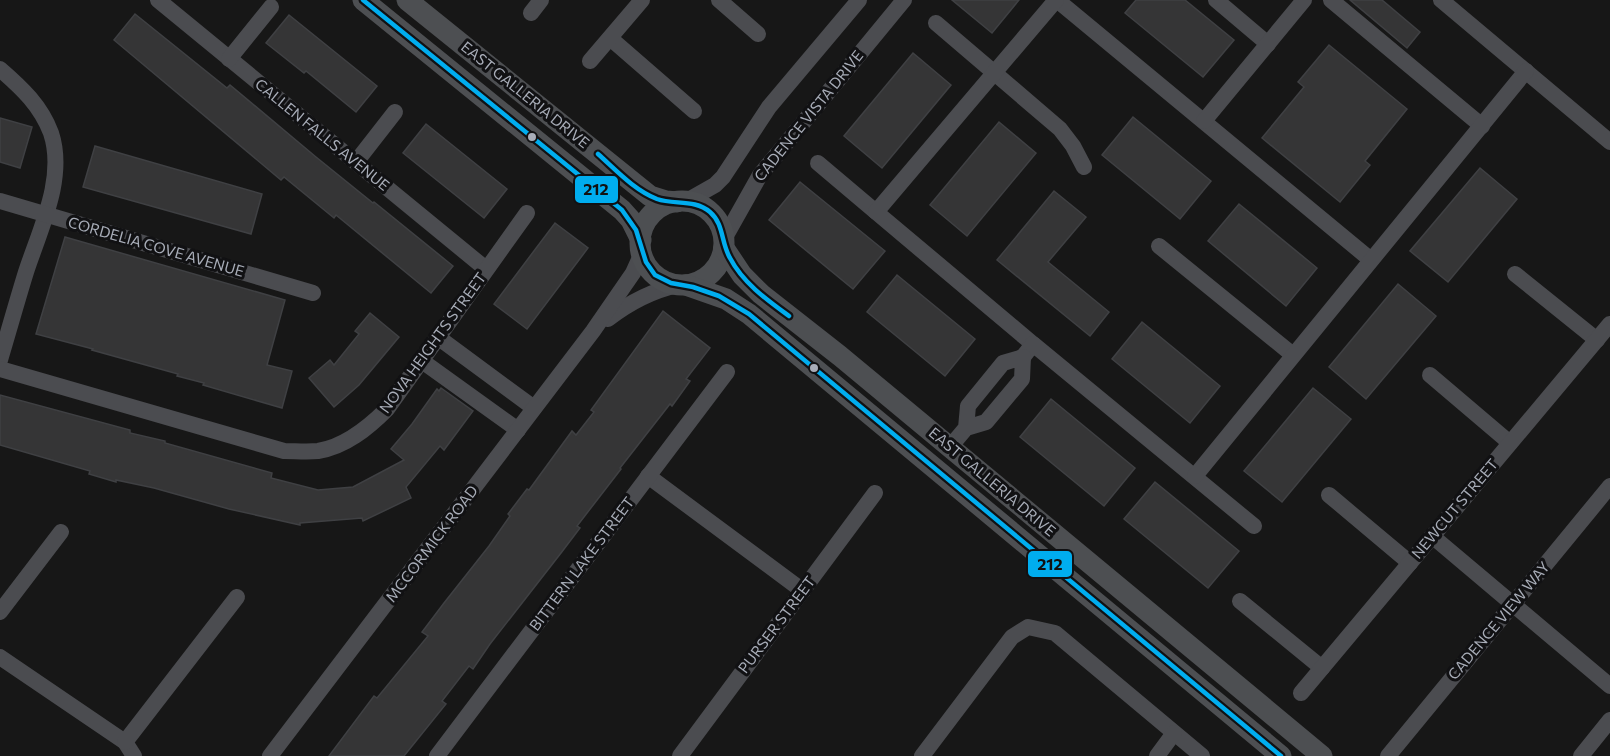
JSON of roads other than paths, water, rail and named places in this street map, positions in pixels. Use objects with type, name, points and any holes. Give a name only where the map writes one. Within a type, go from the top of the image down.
[{"type":"main road","name":"EAST GALLERIA DRIVE","points":[[363,0],[622,210],[631,220],[641,247]]},
{"type":"main road","name":"EAST GALLERIA DRIVE","points":[[407,0],[646,193],[660,200],[681,202]]},
{"type":"main road","points":[[681,202],[699,205],[714,215],[722,230],[724,243],[719,264],[709,276],[702,281],[682,285],[670,283],[655,275],[646,264],[641,247],[643,228],[653,213],[663,206],[681,202]]},
{"type":"main road","name":"EAST GALLERIA DRIVE","points":[[724,243],[742,275],[761,294],[840,356],[1322,756]]},
{"type":"main road","name":"EAST GALLERIA DRIVE","points":[[682,285],[726,299],[749,314],[1281,756]]},
{"type":"street","name":"CALLEN FALLS AVENUE","points":[[158,0],[486,269]]},
{"type":"street","points":[[719,0],[759,34]]},
{"type":"street","name":"CADENCE VISTA DRIVE","points":[[681,202],[715,185],[723,177],[770,107],[859,0]]},
{"type":"street","name":"CADENCE VISTA DRIVE","points":[[724,243],[760,175],[904,0]]},
{"type":"street","points":[[876,212],[1057,0],[1371,260]]},
{"type":"street","points":[[1216,0],[1268,44]]},
{"type":"street","points":[[1204,121],[1304,0]]},
{"type":"street","points":[[1332,0],[1482,126]]},
{"type":"street","points":[[1441,0],[1610,141]]},
{"type":"street","points":[[590,61],[636,2]]},
{"type":"street","points":[[229,58],[271,7]]},
{"type":"street","points":[[936,23],[1060,129],[1073,146],[1084,168]]},
{"type":"street","points":[[610,38],[694,111]]},
{"type":"street","points":[[0,69],[23,89],[39,109],[51,134],[54,152],[54,182],[0,360]]},
{"type":"street","points":[[1195,476],[1526,71]]},
{"type":"street","points":[[356,162],[395,112]]},
{"type":"street","points":[[818,163],[876,212],[1028,351],[1195,476],[1254,526]]},
{"type":"street","name":"CORDELIA COVE AVENUE","points":[[0,201],[313,293]]},
{"type":"street","name":"NOVA HEIGHTS STREET","points":[[0,369],[284,451],[319,451],[346,441],[370,426],[387,410],[527,213]]},
{"type":"street","points":[[1160,246],[1293,355]]},
{"type":"street","name":"MCCORMICK ROAD","points":[[270,756],[593,331],[633,273],[641,247]]},
{"type":"street","points":[[1515,274],[1597,340]]},
{"type":"street","name":"MCCORMICK ROAD","points":[[593,331],[648,293],[682,285]]},
{"type":"street","name":"NEWCUT STREET","points":[[1301,693],[1610,324]]},
{"type":"street","points":[[439,338],[534,408]]},
{"type":"street","points":[[950,447],[966,428],[986,422],[1022,379],[1028,351]]},
{"type":"street","points":[[966,428],[968,406],[1003,363],[1028,351]]},
{"type":"street","points":[[422,361],[518,430]]},
{"type":"street","points":[[462,389],[478,367]]},
{"type":"street","name":"BITTERN LAKE STREET","points":[[437,756],[726,372]]},
{"type":"street","points":[[1430,375],[1510,443]]},
{"type":"street","points":[[648,476],[803,591]]},
{"type":"street","name":"CADENCE VIEW WAY","points":[[1388,756],[1610,486]]},
{"type":"street","name":"PURSER STREET","points":[[680,756],[874,493]]},
{"type":"street","points":[[1329,495],[1410,563]]},
{"type":"street","points":[[0,612],[61,532]]},
{"type":"street","points":[[1432,536],[1610,686]]},
{"type":"street","points":[[0,657],[130,749],[237,597]]},
{"type":"street","points":[[1240,601],[1322,668]]},
{"type":"street","points":[[922,756],[1012,637],[1028,627],[1055,633],[1202,756]]},
{"type":"street","points":[[1581,756],[1610,720]]},
{"type":"street","points":[[1157,756],[1174,733]]}]
